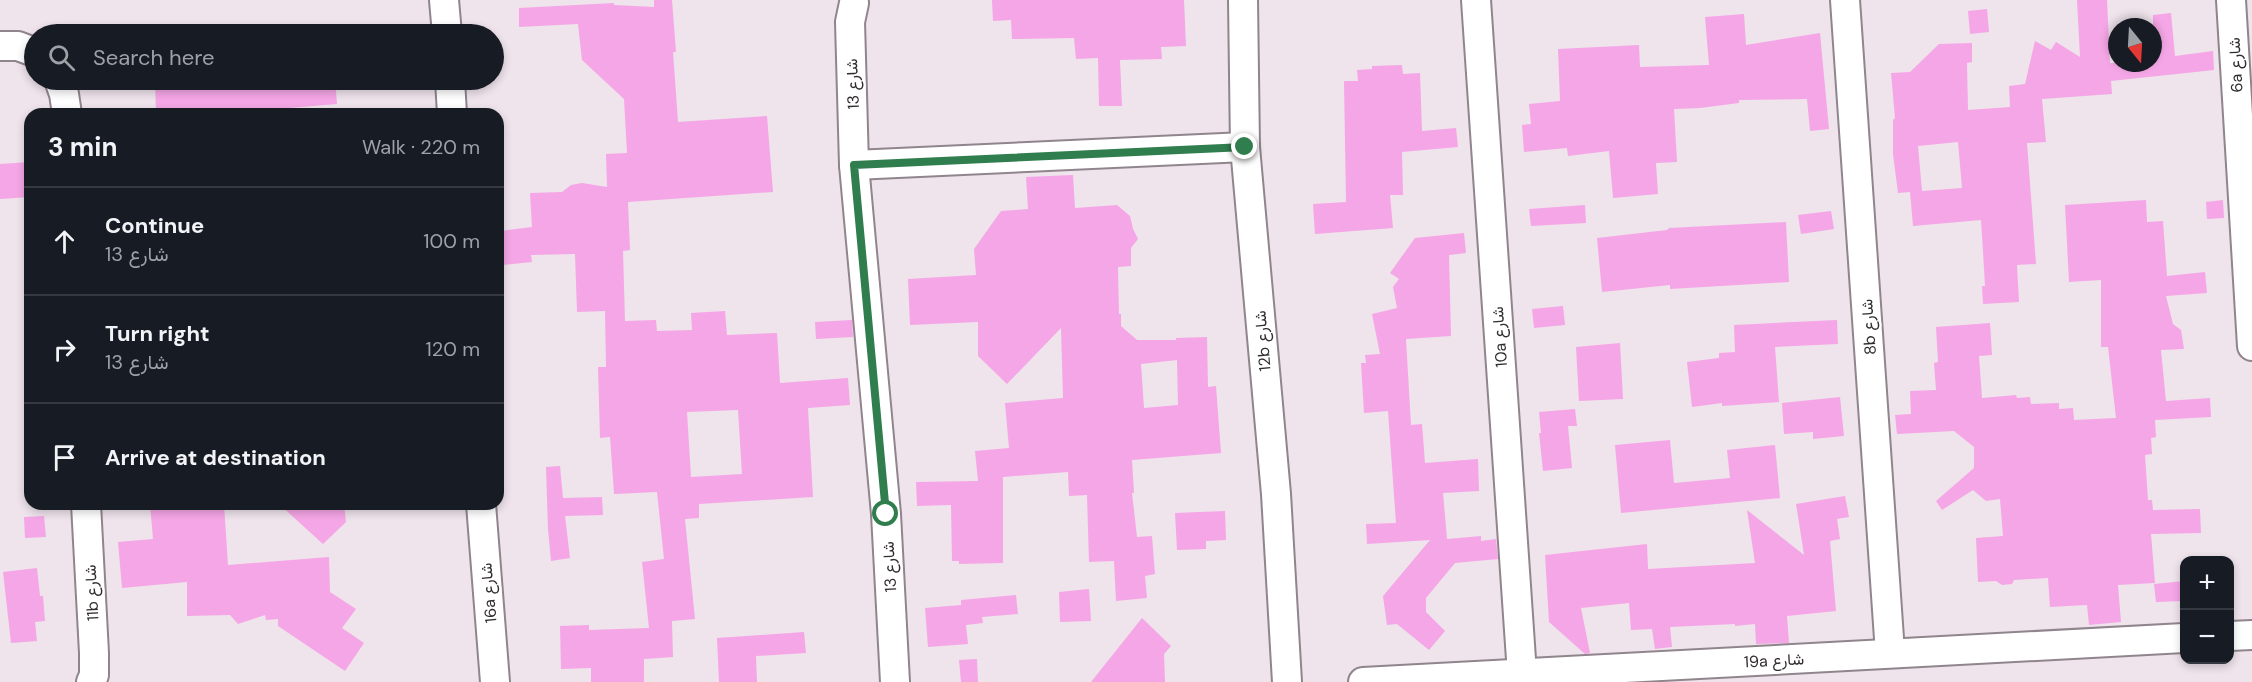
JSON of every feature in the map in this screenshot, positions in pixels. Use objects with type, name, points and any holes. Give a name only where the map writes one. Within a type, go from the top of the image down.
[{"type":"street","points":[[444,0],[446,24]]},
{"type":"street","name":"12b شارع","points":[[1243,0],[1245,147],[1276,494],[1287,682]]},
{"type":"street","name":"10a شارع","points":[[1476,0],[1521,674]]},
{"type":"street","name":"8b شارع","points":[[1845,0],[1890,653]]},
{"type":"street","name":"6a شارع","points":[[2231,0],[2252,346]]},
{"type":"street","name":"شارع 13","points":[[854,3],[850,22],[854,165],[886,514],[895,682]]},
{"type":"street","points":[[0,46],[24,48]]},
{"type":"street","points":[[63,90],[66,108]]},
{"type":"street","points":[[451,90],[452,108]]},
{"type":"street","points":[[854,165],[1245,147]]},
{"type":"street","name":"11b شارع","points":[[86,510],[94,653],[94,675],[91,682]]},
{"type":"street","name":"16a شارع","points":[[481,510],[495,682]]},
{"type":"street","points":[[2234,636],[2252,635]]},
{"type":"street","name":"19a شارع","points":[[1363,682],[2180,638]]},
{"type":"building","points":[[654,0],[672,0],[678,122],[767,116],[773,192],[628,202],[630,250],[623,251],[625,321],[656,320],[657,331],[692,330],[691,313],[725,311],[727,335],[777,333],[780,383],[848,378],[850,405],[808,408],[813,497],[699,504],[699,518],[685,519],[695,619],[672,621],[673,657],[644,659],[644,682],[591,682],[591,668],[561,669],[560,626],[589,625],[589,630],[649,628],[642,562],[664,559],[657,492],[614,494],[610,437],[600,438],[598,367],[606,367],[605,311],[577,312],[575,254],[531,255],[532,262],[504,265],[504,231],[532,227],[530,193],[562,192],[571,185],[582,183],[607,187],[606,154],[627,153],[624,99],[582,60],[578,24],[519,27],[519,8],[614,3],[614,5],[654,7]],"holes":[[[738,410],[742,474],[691,477],[687,412]]]},
{"type":"building","points":[[992,0],[1184,0],[1186,46],[1161,47],[1162,59],[1120,60],[1122,106],[1099,106],[1098,58],[1076,59],[1074,38],[1012,39],[1011,20],[993,21]]},
{"type":"building","points":[[2077,0],[2107,0],[2108,72],[2162,72],[2162,18],[2153,18],[2153,15],[2171,13],[2175,56],[2213,51],[2214,70],[2111,81],[2112,94],[2042,99],[2046,142],[2027,143],[2036,264],[2017,265],[2019,302],[1983,304],[1982,286],[1985,286],[1981,220],[1913,226],[1910,192],[1898,193],[1893,154],[1893,120],[1895,118],[1891,73],[1910,72],[1939,44],[1972,43],[1972,62],[1967,63],[1968,110],[2010,107],[2009,86],[2025,84],[2035,41],[2051,50],[2056,42],[2080,57]],"holes":[[[1958,142],[1962,188],[1922,191],[1918,146]]]},
{"type":"building","points":[[1987,9],[1989,32],[1970,34],[1968,11]]},
{"type":"building","points":[[1744,14],[1746,45],[1820,33],[1829,129],[1810,131],[1807,99],[1739,100],[1739,103],[1674,109],[1677,162],[1656,163],[1658,194],[1613,198],[1609,151],[1568,156],[1567,148],[1524,152],[1522,125],[1531,124],[1529,104],[1560,101],[1558,49],[1639,45],[1640,67],[1709,65],[1705,17]]},
{"type":"building","points":[[1402,65],[1403,74],[1420,73],[1422,131],[1456,128],[1458,147],[1402,152],[1403,195],[1390,195],[1393,228],[1315,234],[1313,204],[1346,202],[1344,81],[1358,81],[1357,70],[1372,69],[1372,66]]},
{"type":"building","points":[[155,90],[336,90],[337,104],[290,108],[156,108]]},
{"type":"building","points":[[24,162],[24,197],[0,199],[0,164]]},
{"type":"building","points":[[1073,175],[1075,208],[1117,205],[1130,216],[1138,239],[1131,248],[1131,266],[1118,267],[1121,326],[1137,340],[1207,337],[1208,387],[1216,386],[1221,453],[1132,460],[1134,493],[1132,493],[1137,537],[1152,536],[1155,574],[1145,576],[1147,598],[1116,601],[1114,561],[1089,562],[1087,495],[1069,496],[1068,472],[1003,477],[1003,563],[959,564],[959,561],[952,561],[951,505],[917,506],[916,482],[978,481],[975,451],[1009,448],[1005,403],[1063,398],[1061,328],[1007,384],[978,356],[978,322],[910,325],[908,279],[976,275],[974,249],[1001,211],[1028,209],[1026,177]],"holes":[[[1177,360],[1178,405],[1144,408],[1141,364]]]},
{"type":"building","points":[[2146,200],[2147,222],[2163,221],[2167,276],[2205,272],[2207,293],[2166,296],[2173,324],[2181,330],[2184,349],[2161,350],[2166,401],[2210,398],[2211,417],[2155,420],[2156,437],[2151,438],[2152,454],[2145,455],[2148,500],[2152,500],[2153,510],[2200,509],[2201,533],[2151,534],[2155,583],[2118,585],[2121,622],[2089,625],[2087,605],[2050,607],[2048,578],[2014,580],[2012,584],[2002,585],[1996,581],[1978,582],[1976,538],[2003,536],[2000,499],[1986,501],[1973,490],[1942,510],[1936,501],[1974,468],[1974,447],[1954,431],[1897,434],[1895,415],[1911,414],[1910,391],[1936,390],[1934,363],[1938,362],[1936,327],[1990,323],[1992,355],[1979,356],[1982,398],[2016,395],[2017,398],[2030,397],[2031,404],[2059,403],[2059,409],[2073,408],[2074,420],[2116,418],[2108,347],[2101,347],[2101,280],[2069,282],[2065,205]]},
{"type":"building","points":[[2223,200],[2224,218],[2207,219],[2206,202]]},
{"type":"building","points":[[1585,205],[1586,223],[1531,226],[1529,209]]},
{"type":"building","points":[[1831,211],[1834,229],[1801,234],[1798,215]]},
{"type":"building","points":[[1786,222],[1789,282],[1670,289],[1670,285],[1602,292],[1597,238],[1669,228]]},
{"type":"building","points":[[1464,233],[1466,253],[1449,255],[1451,336],[1406,339],[1411,425],[1422,424],[1425,463],[1478,459],[1479,491],[1443,493],[1447,539],[1481,536],[1481,541],[1496,539],[1498,559],[1455,563],[1426,598],[1426,612],[1445,631],[1429,650],[1397,624],[1387,625],[1383,596],[1430,540],[1367,544],[1366,524],[1396,523],[1388,411],[1364,413],[1361,363],[1366,363],[1365,355],[1380,354],[1372,314],[1397,308],[1393,287],[1399,279],[1390,273],[1415,238]]},
{"type":"building","points":[[1563,306],[1565,325],[1534,328],[1532,309]]},
{"type":"building","points":[[852,320],[853,337],[816,339],[815,322]]},
{"type":"building","points":[[1837,320],[1838,344],[1775,347],[1779,402],[1722,406],[1722,403],[1692,407],[1687,362],[1719,358],[1719,353],[1735,352],[1734,325]]},
{"type":"building","points":[[1620,343],[1623,399],[1579,401],[1576,347]]},
{"type":"building","points":[[1840,397],[1844,436],[1813,439],[1813,432],[1784,434],[1782,403]]},
{"type":"building","points":[[1575,409],[1577,426],[1568,426],[1572,468],[1543,471],[1539,412]]},
{"type":"building","points":[[1670,440],[1674,483],[1730,478],[1727,450],[1775,445],[1780,498],[1621,513],[1615,445]]},
{"type":"building","points":[[560,466],[563,498],[602,497],[603,515],[565,516],[570,558],[551,561],[546,467]]},
{"type":"building","points":[[1845,496],[1849,517],[1837,519],[1840,539],[1830,541],[1836,611],[1787,616],[1789,643],[1756,644],[1755,624],[1735,626],[1735,624],[1670,627],[1672,647],[1655,649],[1652,629],[1631,630],[1629,603],[1581,608],[1590,653],[1585,654],[1549,622],[1545,555],[1647,544],[1648,569],[1755,563],[1747,510],[1804,555],[1796,504]]},
{"type":"building","points":[[151,510],[224,510],[228,565],[329,557],[330,592],[356,609],[342,628],[364,643],[345,671],[278,626],[278,619],[266,620],[265,615],[238,624],[230,615],[187,616],[187,582],[122,588],[118,542],[153,539]]},
{"type":"building","points":[[286,510],[345,510],[346,522],[323,544]]},
{"type":"building","points":[[1225,511],[1226,540],[1206,541],[1206,549],[1177,550],[1175,513]]},
{"type":"building","points":[[44,516],[46,537],[25,538],[24,517]]},
{"type":"building","points":[[37,568],[45,621],[35,622],[37,641],[11,643],[3,572]]},
{"type":"building","points":[[2180,581],[2180,601],[2156,602],[2154,584]]},
{"type":"building","points":[[1089,589],[1091,621],[1060,622],[1059,592]]},
{"type":"building","points":[[1016,595],[1018,614],[982,617],[983,623],[966,625],[968,644],[928,647],[925,608],[961,605],[961,600]]},
{"type":"building","points":[[1142,618],[1171,646],[1164,654],[1165,682],[1091,682]]},
{"type":"building","points":[[804,632],[806,653],[756,656],[757,682],[719,682],[717,638]]},
{"type":"building","points":[[977,659],[978,682],[961,682],[959,660]]},
{"type":"route","points":[[886,514],[854,165],[1245,147]]}]
